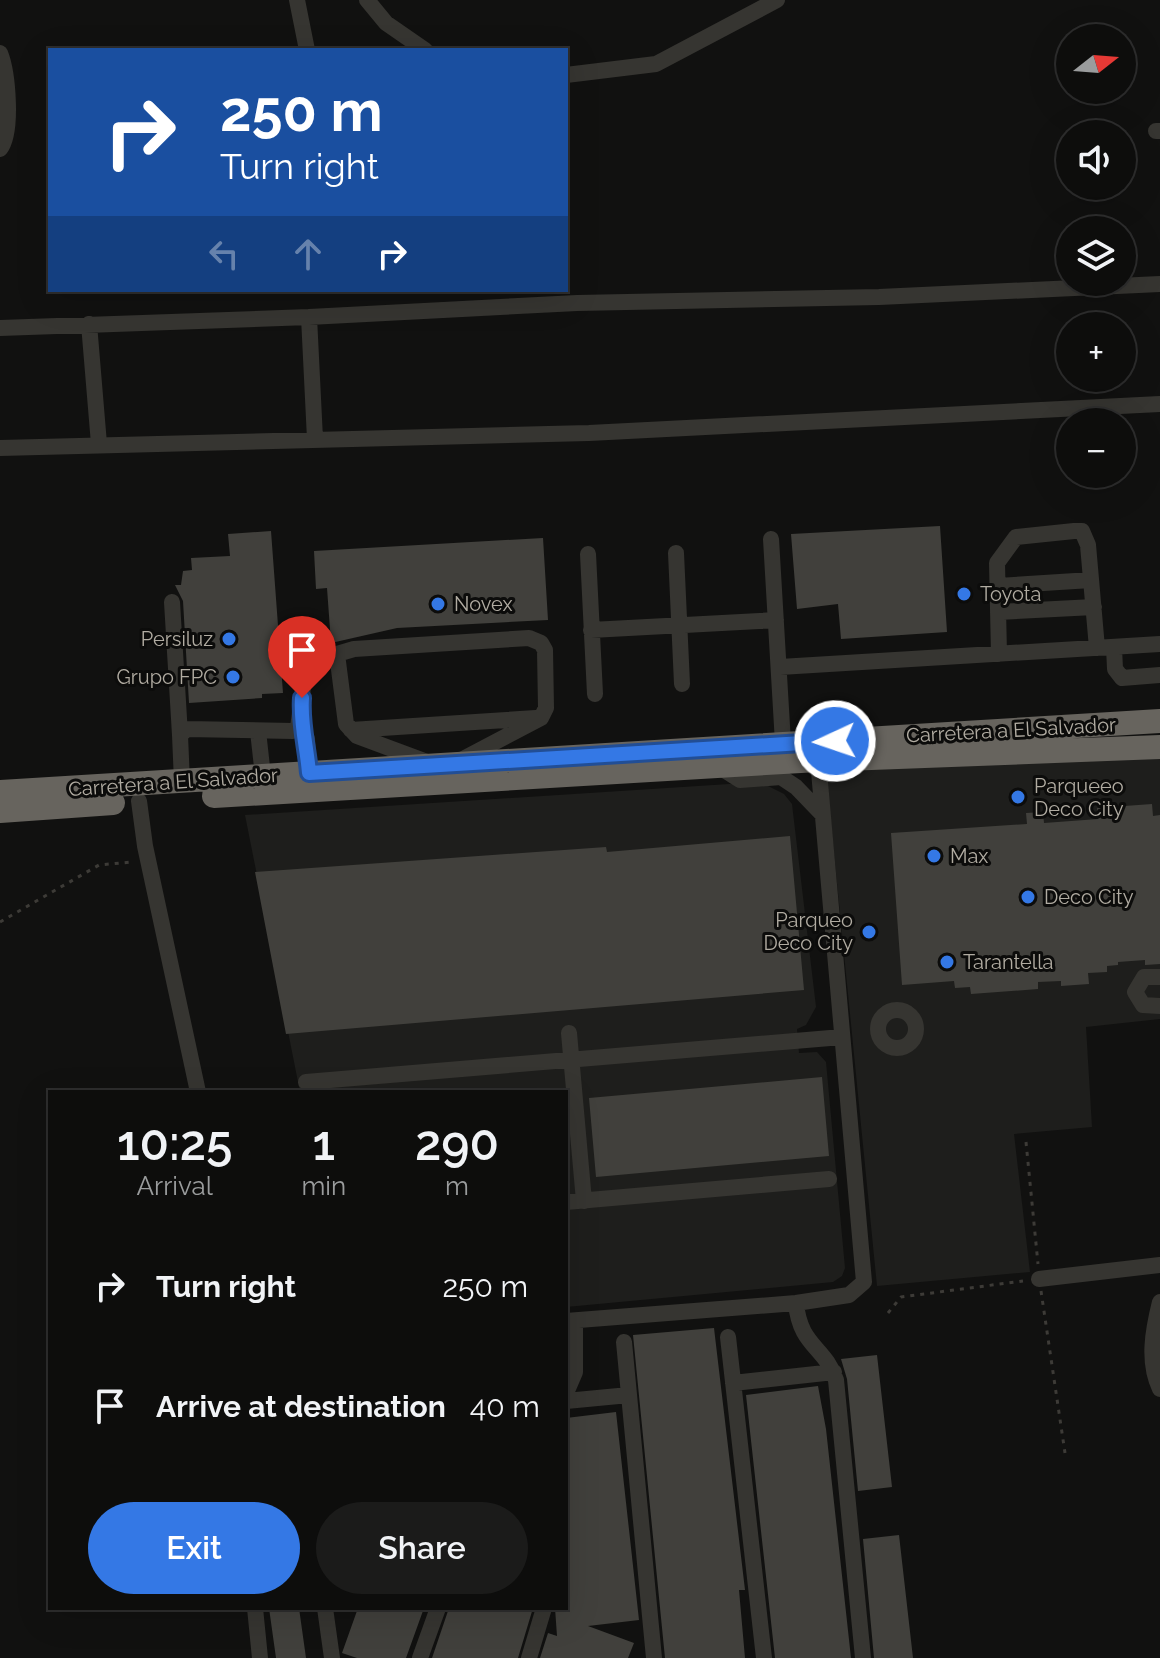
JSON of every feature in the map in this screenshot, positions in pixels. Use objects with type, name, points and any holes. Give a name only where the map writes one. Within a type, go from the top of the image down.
[{"type":"highway","name":"Carretera a El Salvador","points":[[0,792],[1160,721]]},
{"type":"highway","name":"Carretera a El Salvador","points":[[0,811],[818,760],[1160,747]]},
{"type":"street","points":[[297,0],[307,48]]},
{"type":"street","points":[[367,0],[386,23],[422,48]]},
{"type":"street","points":[[568,75],[656,64],[777,0]]},
{"type":"street","points":[[0,53],[6,81],[8,131],[0,149]]},
{"type":"street","points":[[0,328],[577,303],[879,297],[1160,284]]},
{"type":"street","points":[[555,292],[577,303]]},
{"type":"street","points":[[309,317],[315,439]]},
{"type":"street","points":[[89,324],[99,444]]},
{"type":"street","points":[[0,448],[589,433],[1160,404]]},
{"type":"street","points":[[999,654],[998,560],[1016,537],[1074,531],[1086,536],[1097,648]]},
{"type":"street","points":[[771,539],[783,743]]},
{"type":"street","points":[[676,553],[682,684]]},
{"type":"street","points":[[588,554],[595,694]]},
{"type":"street","points":[[998,586],[1091,580]]},
{"type":"street","points":[[172,602],[182,782]]},
{"type":"street","points":[[998,612],[1094,607]]},
{"type":"street","points":[[591,630],[776,620]]},
{"type":"street","points":[[536,640],[545,650],[546,708],[541,718],[445,764],[357,736],[351,730],[342,710],[336,659],[343,650],[536,640]]},
{"type":"street","points":[[780,667],[1160,644]]},
{"type":"street","points":[[1114,647],[1115,669],[1122,678],[1160,675]]},
{"type":"street","points":[[305,673],[300,723],[307,739],[309,773]]},
{"type":"street","points":[[351,730],[541,718]]},
{"type":"street","points":[[180,735],[187,729],[293,731],[300,723]]},
{"type":"street","points":[[258,731],[263,776]]},
{"type":"street","points":[[568,1388],[575,1372],[570,1321],[796,1303],[849,1295],[864,1282],[818,760]]},
{"type":"street","points":[[717,766],[740,780],[781,777],[822,814]]},
{"type":"street","points":[[139,801],[198,1090]]},
{"type":"street","points":[[1160,977],[1144,977],[1135,992],[1143,1005],[1160,1006]]},
{"type":"street","points":[[569,1033],[584,1201]]},
{"type":"street","points":[[306,1082],[842,1037]]},
{"type":"street","points":[[568,1202],[829,1179]]},
{"type":"street","points":[[1039,1279],[1160,1265]]},
{"type":"street","points":[[1160,1302],[1153,1348],[1154,1376],[1160,1389]]},
{"type":"street","points":[[796,1303],[798,1328],[834,1372],[863,1658]]},
{"type":"street","points":[[728,1337],[764,1658]]},
{"type":"street","points":[[624,1342],[654,1658]]},
{"type":"street","points":[[733,1383],[834,1372]]},
{"type":"street","points":[[568,1401],[629,1395]]},
{"type":"street","points":[[255,1610],[260,1658]]},
{"type":"street","points":[[325,1610],[332,1658]]},
{"type":"street","points":[[420,1658],[437,1610]]},
{"type":"street","points":[[529,1658],[543,1610]]},
{"type":"street","points":[[644,1658],[652,1640]]},
{"type":"path","points":[[0,922],[99,865],[149,861]]},
{"type":"path","points":[[1026,1142],[1039,1279],[1065,1453]]},
{"type":"path","points":[[888,1313],[901,1297],[1039,1279]]},
{"type":"shaded area","name":"Deco City","points":[[1160,755],[1160,1019],[1086,1027],[1092,1127],[1014,1134],[1030,1272],[877,1286],[826,772]]},
{"type":"shaded area","points":[[760,782],[784,794],[792,804],[816,1007],[806,1025],[797,1029],[799,1053],[817,1052],[826,1062],[845,1268],[842,1276],[833,1282],[568,1307],[568,1090],[300,1090],[245,815]]},
{"type":"building","points":[[940,526],[947,632],[841,639],[838,604],[797,609],[791,534]]},
{"type":"building","name":"Persiluz","points":[[271,531],[283,693],[262,694],[262,698],[189,703],[183,601],[175,585],[181,585],[183,571],[192,570],[191,558],[230,556],[228,534]]},
{"type":"building","name":"Novex","points":[[543,538],[548,620],[397,628],[331,643],[327,588],[316,589],[314,551]]},
{"type":"building","name":"Deco City","points":[[1152,804],[1153,816],[1160,815],[1160,964],[1145,965],[1145,960],[1118,962],[1118,965],[1107,966],[1107,972],[1088,973],[1089,984],[1061,986],[1061,981],[1038,982],[1038,989],[971,994],[970,987],[955,988],[954,981],[902,985],[891,833],[1027,824],[1026,813],[1043,812],[1044,823],[1098,819],[1097,808]]},
{"type":"building","points":[[790,836],[804,990],[286,1034],[255,872],[606,847],[607,852]]},
{"type":"building","points":[[822,1077],[829,1156],[596,1177],[589,1098]]},
{"type":"building","points":[[714,1328],[745,1590],[739,1590],[745,1658],[665,1658],[633,1335]]},
{"type":"building","points":[[877,1355],[892,1487],[858,1491],[847,1379],[841,1359]]},
{"type":"building","points":[[818,1386],[826,1429],[851,1658],[775,1658],[746,1395]]},
{"type":"building","points":[[616,1412],[639,1620],[588,1626],[634,1643],[628,1658],[540,1658],[548,1633],[557,1636],[555,1610],[568,1610],[568,1418]]},
{"type":"building","points":[[899,1535],[913,1658],[874,1658],[863,1539]]},
{"type":"building","points":[[269,1610],[299,1610],[306,1658],[276,1658]]},
{"type":"building","points":[[357,1610],[423,1610],[406,1658],[357,1658],[342,1653]]},
{"type":"building","points":[[448,1610],[532,1610],[518,1658],[432,1658]]},
{"type":"place","name":"Toyota","points":[[964,594]]},
{"type":"place","name":"Novex","points":[[438,604]]},
{"type":"place","name":"Persiluz","points":[[229,639]]},
{"type":"place","name":"Grupo FPC","points":[[233,677]]},
{"type":"place","name":"Parqueeo Deco City","points":[[1018,797]]},
{"type":"place","name":"Max","points":[[934,856]]},
{"type":"place","name":"Deco City","points":[[1028,897]]},
{"type":"place","name":"Parqueo Deco City","points":[[869,932]]},
{"type":"place","name":"Tarantella","points":[[947,962]]},
{"type":"route","points":[[302,698],[300,723],[307,739],[309,773],[835,741]]}]
